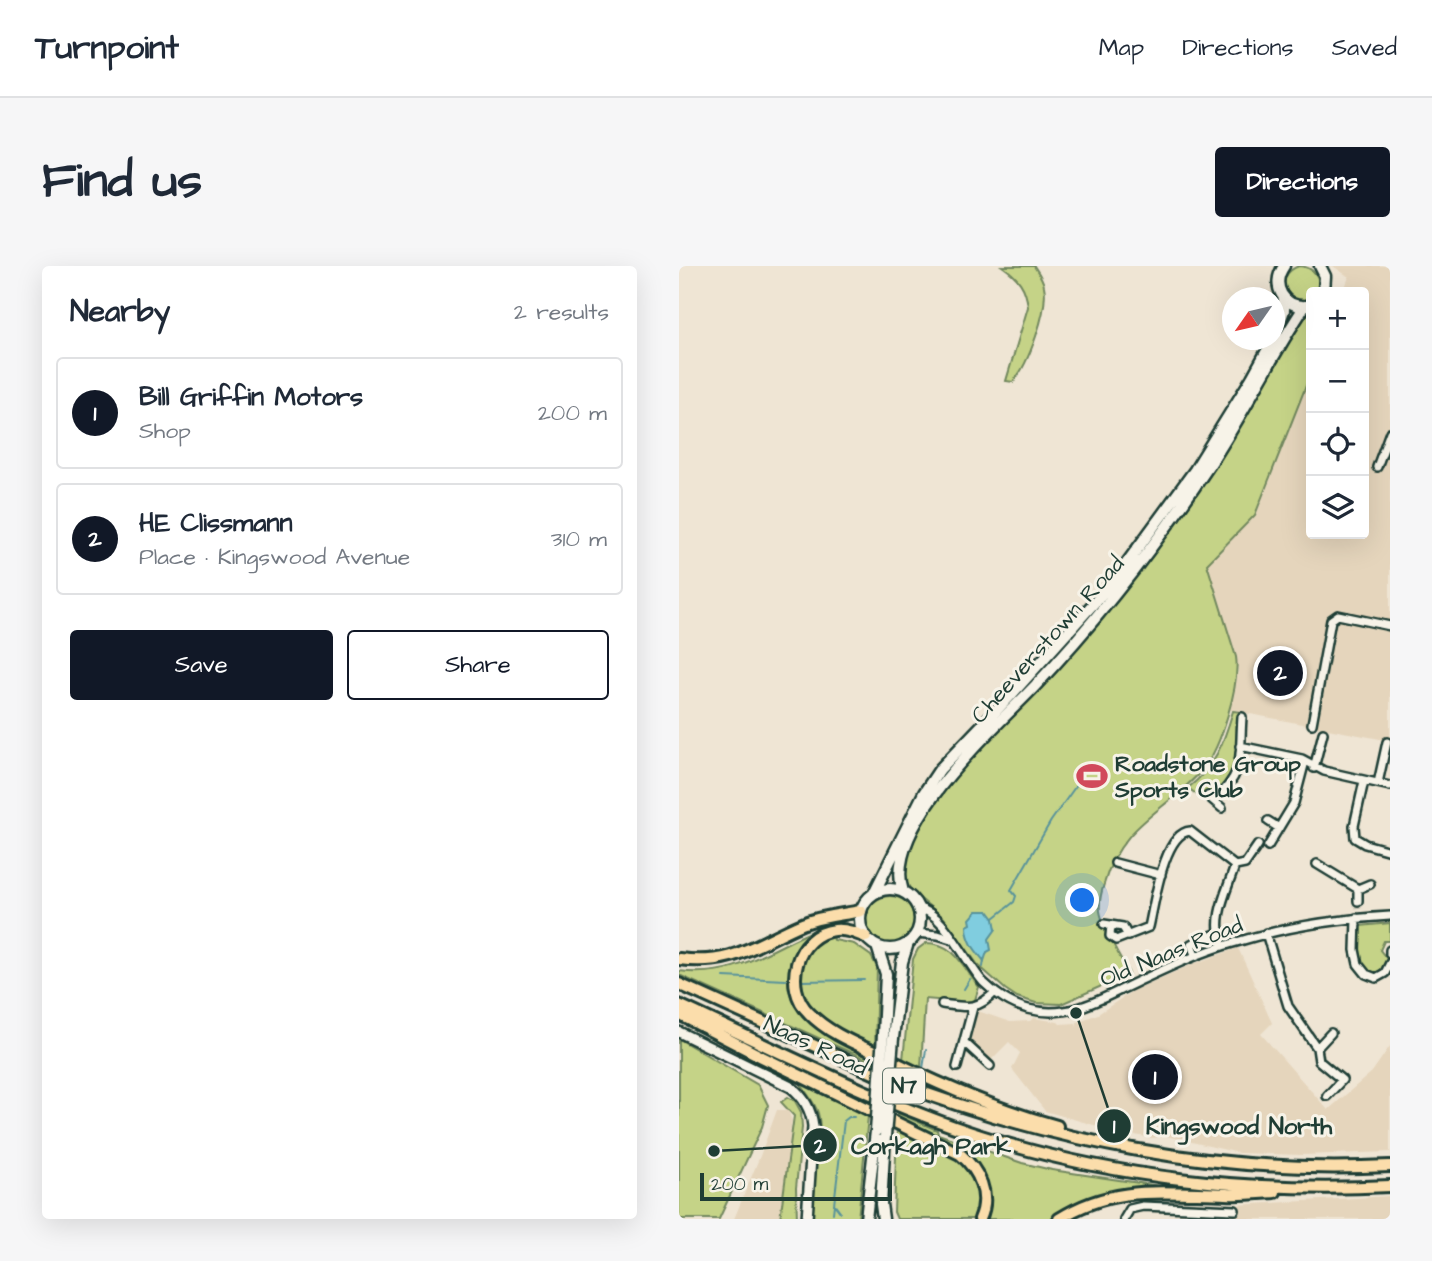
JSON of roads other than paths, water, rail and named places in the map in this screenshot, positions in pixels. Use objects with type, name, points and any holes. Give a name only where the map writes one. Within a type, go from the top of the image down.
[{"type":"highway","points":[[679,959],[708,961],[736,956],[804,923],[861,911]]},
{"type":"highway","name":"N7","points":[[866,937],[847,930],[828,932],[812,940],[800,954],[795,969],[796,991],[799,1001],[820,1023],[889,1060],[974,1098],[1047,1124],[1143,1150]]},
{"type":"highway","name":"Naas Road","points":[[679,984],[887,1079],[1034,1128],[1080,1139],[1204,1160],[1320,1168],[1390,1166]]},
{"type":"highway","name":"Naas Road","points":[[679,1005],[845,1083],[981,1136],[1070,1161],[1197,1182],[1362,1188],[1390,1186]]},
{"type":"highway","name":"N7","points":[[679,1014],[960,1154],[972,1164],[980,1177],[984,1205],[980,1219]]},
{"type":"highway","name":"N7","points":[[1059,1219],[1083,1205],[1127,1193],[1154,1191],[1230,1194],[1362,1188]]},
{"type":"main road","name":"Cheeverstown Road","points":[[1278,287],[1278,275],[1284,266]]},
{"type":"main road","points":[[1319,266],[1325,276],[1324,287]]},
{"type":"main road","name":"Cheeverstown Road","points":[[1285,300],[1297,306],[1306,305]]},
{"type":"main road","name":"Cheeverstown Road","points":[[903,892],[899,876],[901,860],[918,820],[932,798],[951,772],[1034,687],[1119,593],[1213,460],[1283,338],[1306,308]]},
{"type":"main road","name":"Cheeverstown Road","points":[[874,893],[918,804],[940,769],[1113,582],[1195,470],[1267,350]]},
{"type":"main road","points":[[866,1219],[902,962],[908,942],[916,933],[920,921],[918,908],[911,897],[903,892],[891,889],[874,893],[861,911],[860,924],[866,937],[877,946],[893,948],[908,942]]},
{"type":"main road","points":[[877,946],[886,974],[880,1133],[883,1219]]},
{"type":"street","points":[[1377,467],[1390,432]]},
{"type":"street","points":[[1312,724],[1331,620],[1338,615],[1390,626]]},
{"type":"street","points":[[1222,808],[1211,799],[1236,776],[1242,717]]},
{"type":"street","points":[[1314,768],[1323,733]]},
{"type":"street","points":[[1378,783],[1387,742]]},
{"type":"street","points":[[1240,746],[1305,761],[1314,768],[1390,786]]},
{"type":"street","points":[[1268,846],[1294,803],[1305,761]]},
{"type":"street","points":[[1364,781],[1355,838],[1365,844],[1390,851]]},
{"type":"street","points":[[1268,821],[1279,828]]},
{"type":"street","points":[[1128,936],[1123,927],[1107,924],[1112,939],[1116,940],[1128,936],[1149,928],[1161,875],[1179,836],[1187,831],[1193,832],[1235,866]]},
{"type":"street","points":[[1235,866],[1245,864],[1258,845]]},
{"type":"street","points":[[1115,863],[1161,875]]},
{"type":"street","points":[[1317,864],[1358,889]]},
{"type":"street","points":[[1222,946],[1218,933],[1220,902],[1235,866]]},
{"type":"street","points":[[1358,889],[1370,884]]},
{"type":"street","points":[[1358,889],[1356,958],[1362,970],[1376,978],[1385,973],[1390,963]]},
{"type":"street","name":"Old Naas Road","points":[[918,908],[925,909],[944,926],[983,981],[995,992],[1028,1009],[1062,1012],[1097,1002],[1222,946],[1266,933],[1358,912],[1390,916]]},
{"type":"street","points":[[916,933],[945,936],[955,941]]},
{"type":"street","points":[[1193,951],[1191,944],[1218,933]]},
{"type":"street","points":[[1266,933],[1288,1006],[1317,1048],[1319,1060],[1342,1080],[1327,1096]]},
{"type":"street","points":[[942,1004],[973,1007],[982,1004],[995,992]]},
{"type":"street","points":[[957,1067],[973,1007]]},
{"type":"street","points":[[679,1032],[791,1087],[800,1094],[811,1115],[813,1126],[807,1219]]},
{"type":"street","points":[[1317,1048],[1331,1034]]},
{"type":"street","points":[[964,1042],[990,1066]]},
{"type":"street","points":[[1124,1219],[1129,1209],[1143,1206],[1235,1210]]},
{"type":"water","points":[[977,911],[988,911],[994,919],[996,929],[989,939],[991,950],[987,952],[984,961],[972,945],[967,931],[967,926],[971,924],[970,919]]},
{"type":"waterway","points":[[994,918],[1014,902],[1016,896],[1011,890],[1051,821],[1080,780]]},
{"type":"waterway","points":[[983,967],[984,959]]},
{"type":"waterway","points":[[724,977],[786,980]]},
{"type":"waterway","points":[[964,989],[970,979]]},
{"type":"waterway","points":[[801,981],[864,980]]},
{"type":"waterway","points":[[923,1068],[926,1050]]},
{"type":"waterway","points":[[833,1213],[844,1121],[854,1117]]},
{"type":"waterway","points":[[834,1204],[840,1212]]},
{"type":"tunnel","points":[[1358,901],[1359,909]]},
{"type":"place","name":"HE Clissmann","points":[[1280,673]]},
{"type":"place","name":"Roadstone Group Sports Club","points":[[1092,776]]},
{"type":"place","name":"Kingswood North","points":[[1076,1013]]},
{"type":"place","name":"Bill Griffin Motors","points":[[1155,1077]]},
{"type":"place","name":"Corkagh Park","points":[[714,1151]]}]
